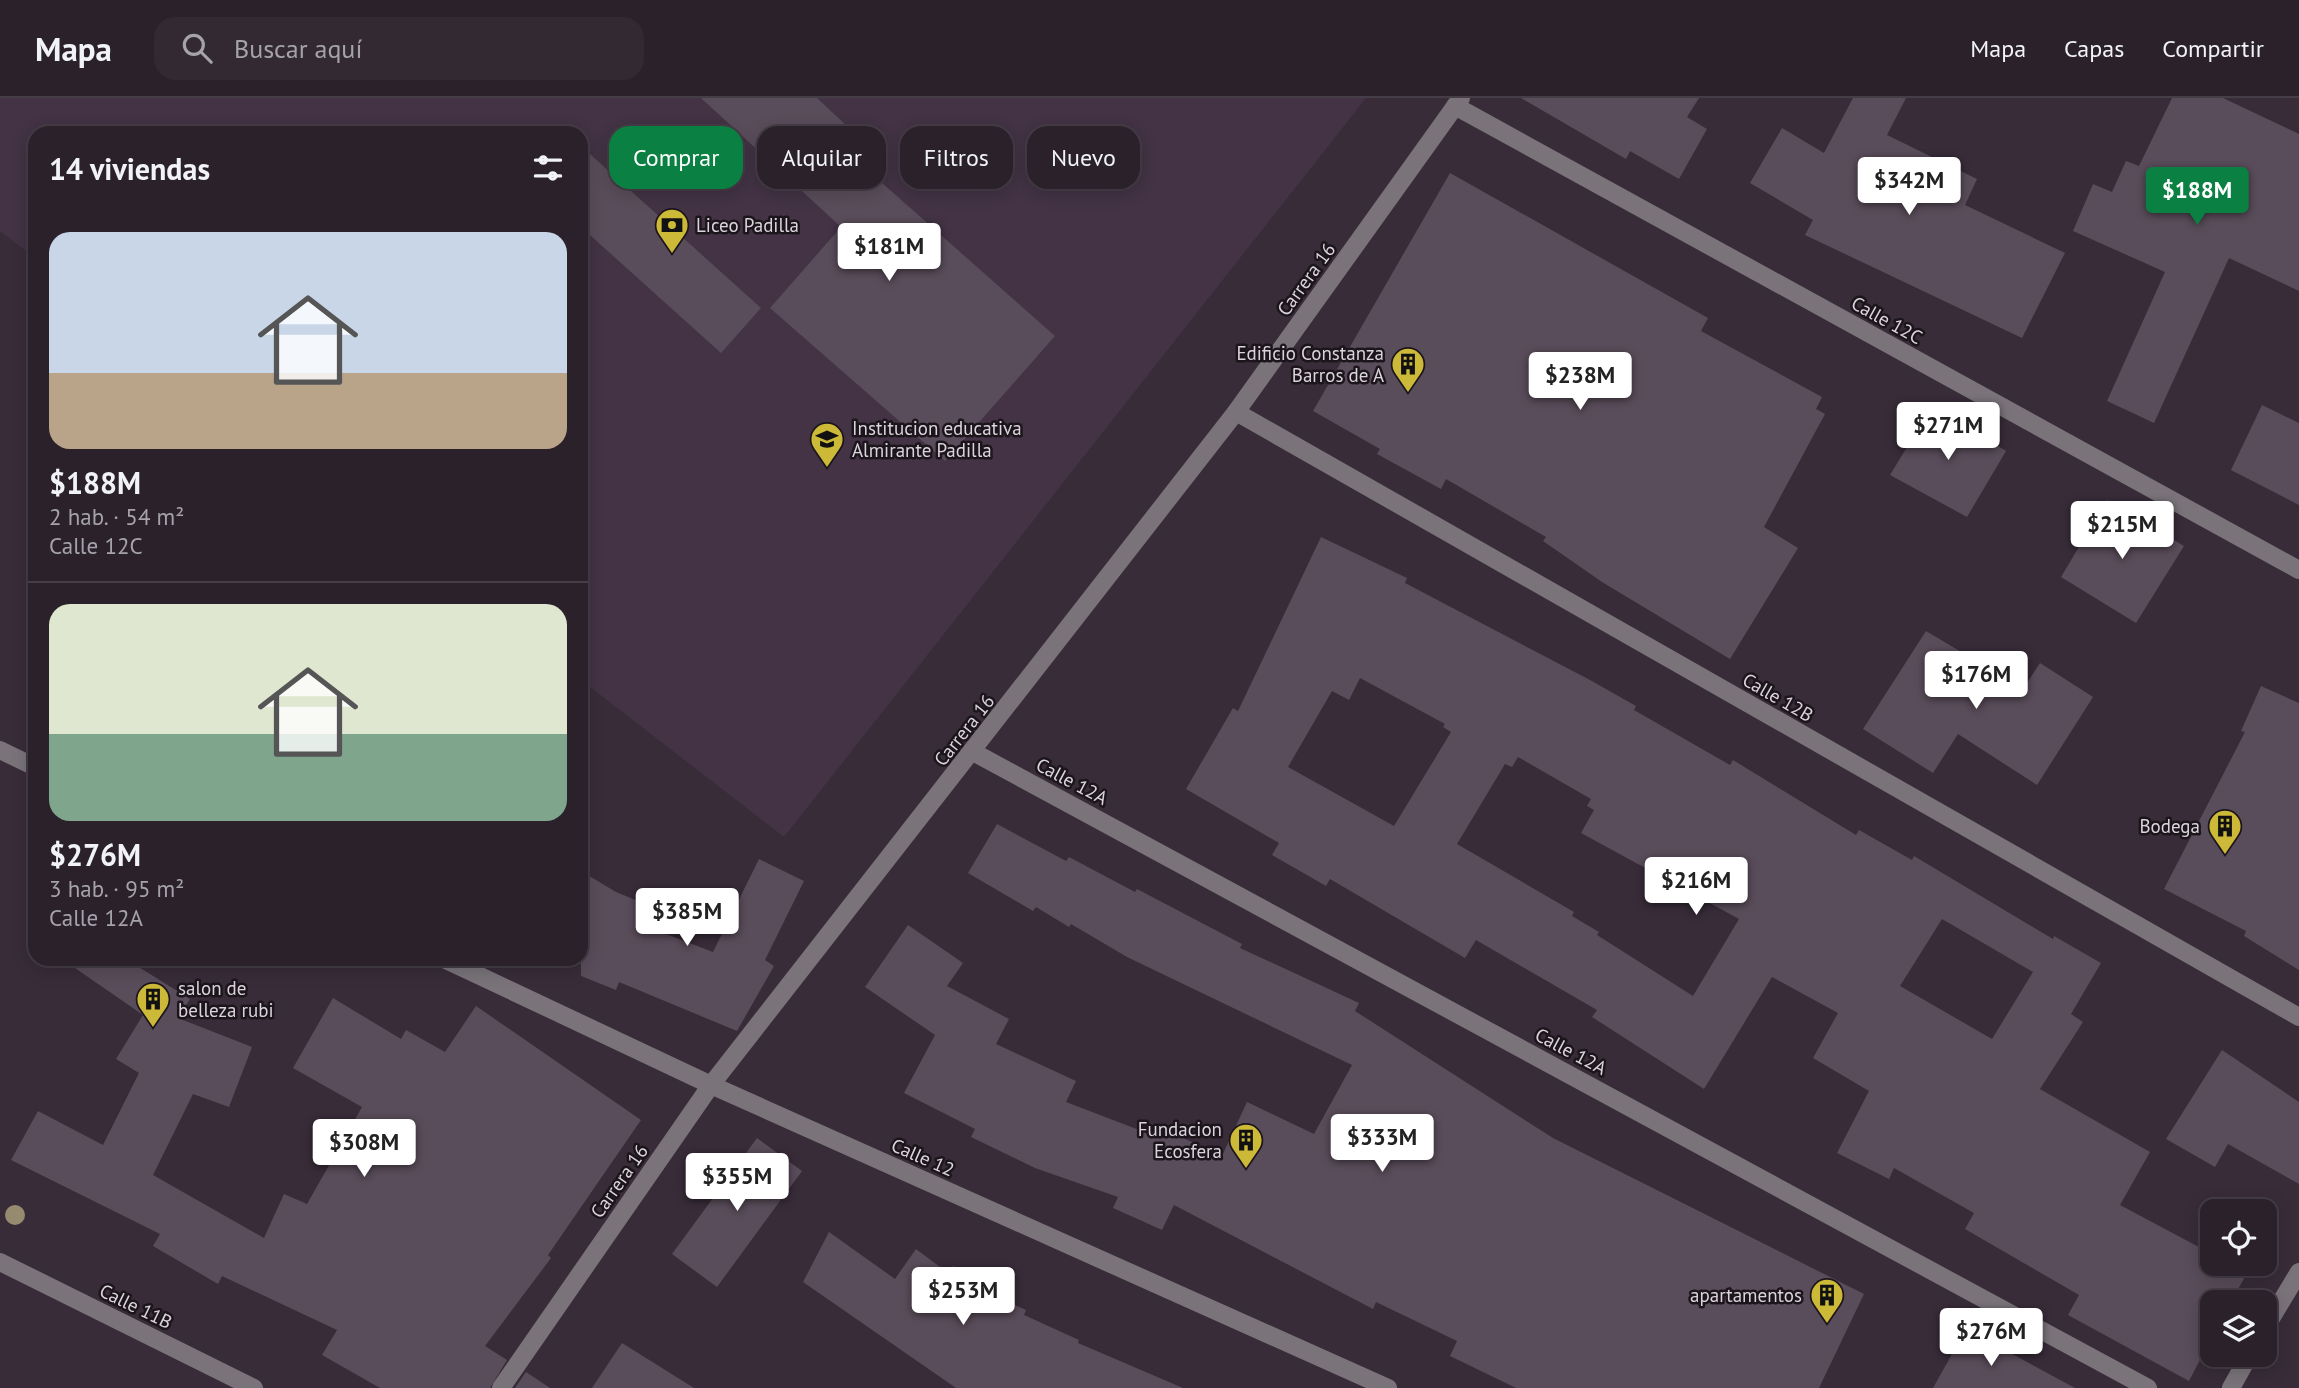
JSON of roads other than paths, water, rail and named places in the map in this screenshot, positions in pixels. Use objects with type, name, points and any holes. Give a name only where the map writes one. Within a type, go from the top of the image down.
[{"type":"street","name":"Carrera 16","points":[[501,1388],[711,1085],[974,752],[1236,412],[1458,102]]},
{"type":"street","name":"Calle 12C","points":[[1458,102],[2299,570]]},
{"type":"street","name":"Calle 12B","points":[[1236,412],[2299,1017]]},
{"type":"street","points":[[0,750],[28,764]]},
{"type":"street","name":"Calle 12A","points":[[974,752],[2148,1388]]},
{"type":"street","name":"Calle 12","points":[[459,966],[711,1085],[1388,1388]]},
{"type":"street","name":"Calle 11B","points":[[0,1262],[254,1388]]},
{"type":"street","points":[[2277,1308],[2299,1272]]},
{"type":"street","points":[[2231,1388],[2243,1367]]},
{"type":"place","name":"Liceo Padilla","points":[[672,255]]},
{"type":"place","name":"Edificio Constanza Barros de A","points":[[1408,394]]},
{"type":"place","name":"Institucion educativa Almirante Padilla","points":[[827,469]]},
{"type":"place","name":"Bodega","points":[[2225,856]]},
{"type":"place","name":"salon de belleza rubi","points":[[153,1029]]},
{"type":"place","name":"Fundacion Ecosfera","points":[[1246,1170]]},
{"type":"place","name":"apartamentos","points":[[1827,1325]]}]
